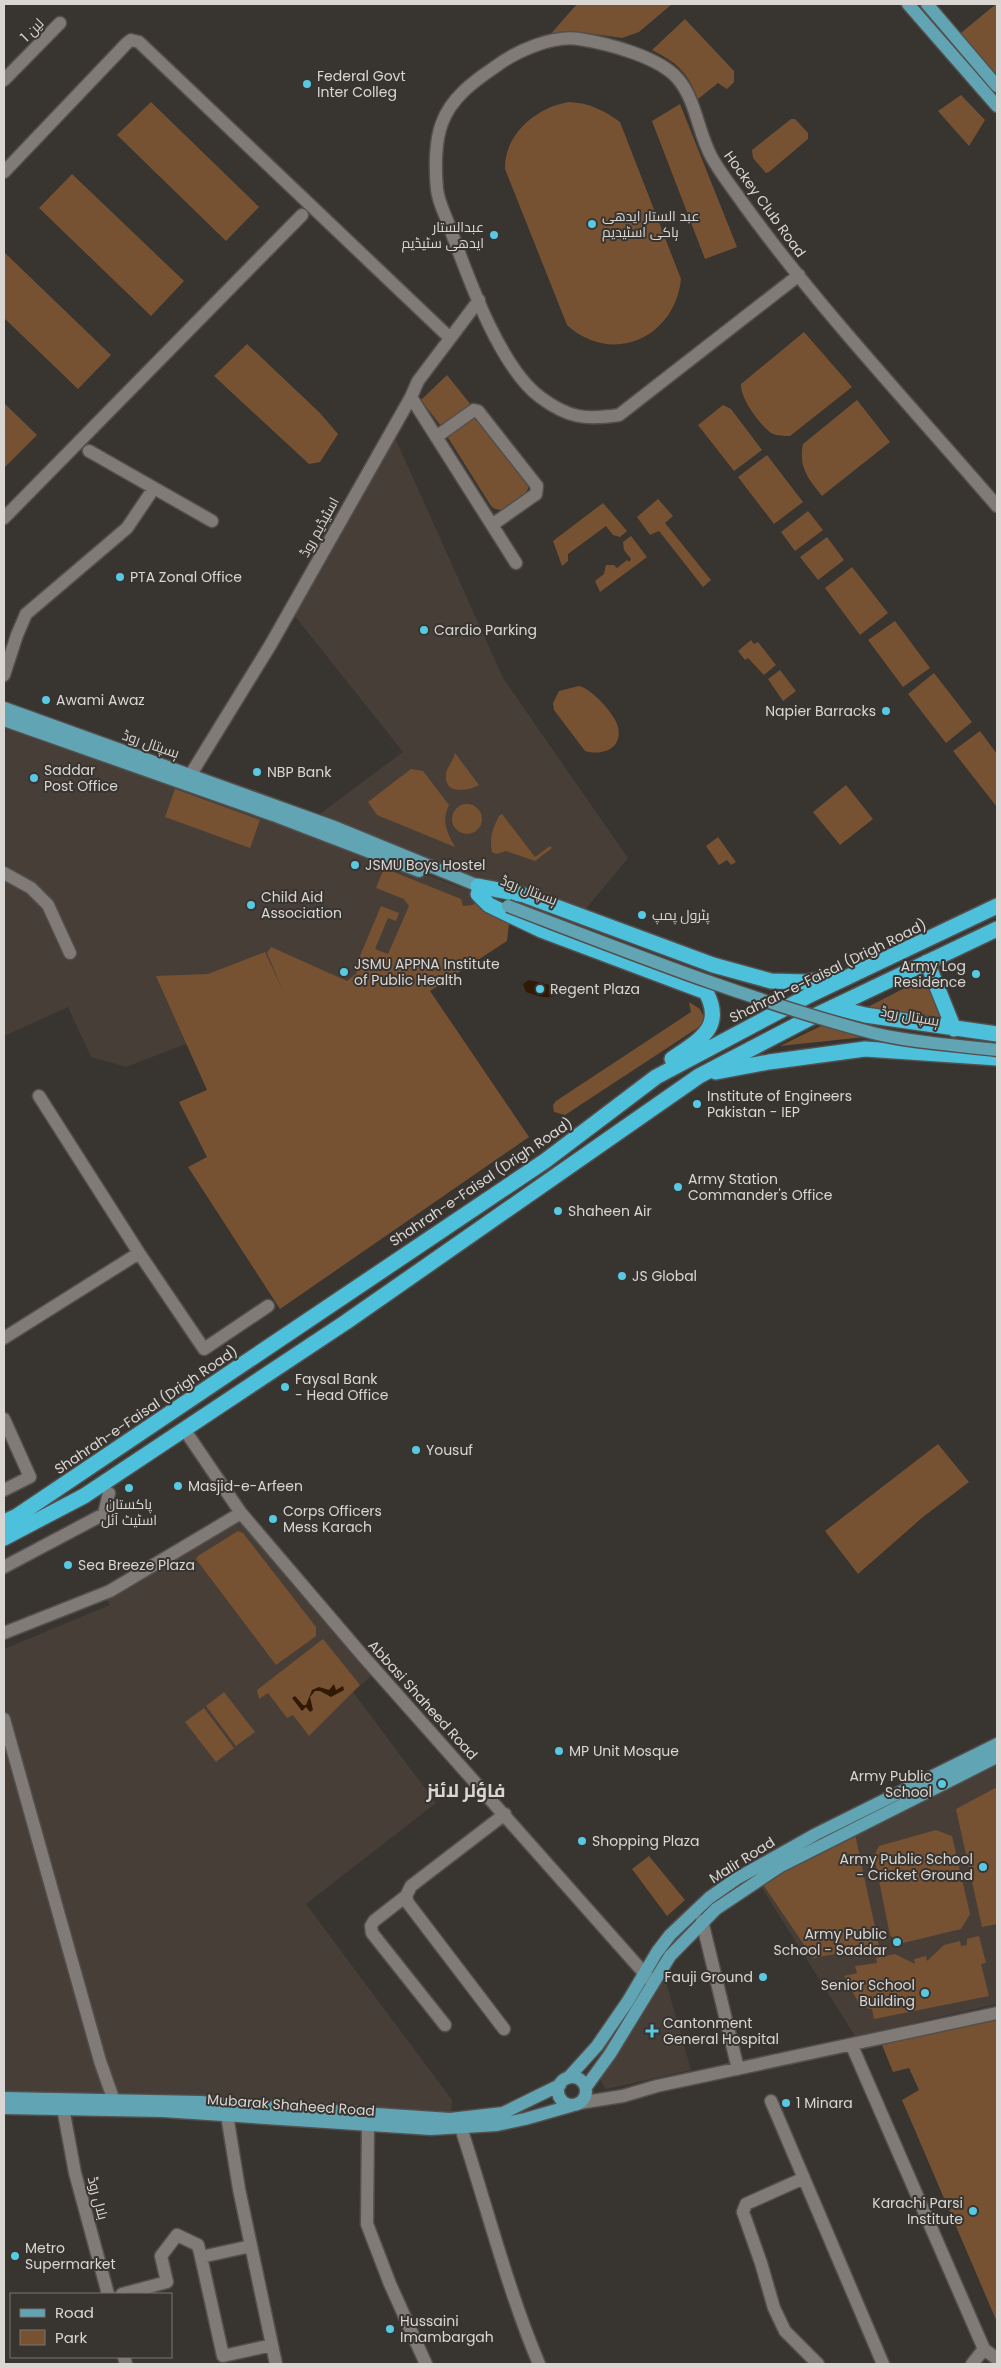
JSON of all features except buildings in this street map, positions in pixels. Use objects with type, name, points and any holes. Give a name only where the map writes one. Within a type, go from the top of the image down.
[{"type":"highway","points":[[478,890],[524,895],[713,965],[771,981],[806,982],[856,975]]},
{"type":"highway","points":[[478,890],[489,905],[541,930],[706,992],[714,1016],[710,1029],[695,1043],[671,1060],[656,1077]]},
{"type":"highway","name":"Shahrah-e-Faisal (Drigh Road)","points":[[4,1522],[17,1516],[544,1161],[656,1077],[810,996],[997,906]]},
{"type":"highway","points":[[4,1538],[84,1496],[346,1322],[700,1076],[832,1007],[997,929]]},
{"type":"highway","points":[[927,962],[954,1029]]},
{"type":"highway","points":[[832,1007],[865,1015],[997,1034]]},
{"type":"highway","points":[[865,1015],[875,1050]]},
{"type":"highway","points":[[700,1076],[769,1062],[875,1050],[997,1058]]},
{"type":"main road","points":[[908,4],[997,106]]},
{"type":"main road","points":[[927,4],[997,86]]},
{"type":"main road","name":"ہسپتال روڈ","points":[[4,708],[337,828],[478,890],[686,975],[803,1014],[874,1033],[997,1050]]},
{"type":"main road","name":"ہسپتال روڈ","points":[[4,720],[478,890]]},
{"type":"main road","name":"ہسپتال روڈ","points":[[508,902],[780,1000],[884,1028],[997,1043]]},
{"type":"main road","name":"Malir Road","points":[[586,2089],[610,2054],[670,1935],[709,1898],[736,1878],[816,1834],[997,1744]]},
{"type":"main road","name":"Malir Road","points":[[564,2082],[597,2046],[628,2001],[648,1978],[702,1921],[735,1895],[780,1867],[997,1757]]},
{"type":"main road","points":[[581,2080],[586,2089],[585,2098],[576,2104],[566,2103],[560,2097],[564,2082],[581,2080]]},
{"type":"main road","name":"Mubarak Shaheed Road","points":[[4,2098],[113,2098],[200,2102],[450,2119],[503,2113],[564,2082]]},
{"type":"main road","name":"Mubarak Shaheed Road","points":[[4,2108],[63,2108],[226,2115],[368,2125],[461,2128],[525,2120],[576,2104]]},
{"type":"street","name":"لین 1","points":[[4,80],[60,23]]},
{"type":"street","name":"Hockey Club Road","points":[[799,275],[619,415],[596,419],[577,418],[538,396],[518,375],[500,346],[479,300],[437,191],[437,154],[442,122],[464,89],[505,59],[535,45],[575,38],[608,45],[667,69],[679,79],[687,93],[711,156],[745,206],[877,369],[997,506]]},
{"type":"street","points":[[4,172],[127,43],[131,40],[139,42],[450,338]]},
{"type":"street","points":[[4,518],[302,215]]},
{"type":"street","name":"اسٹیڈیم روڈ","points":[[191,774],[271,644],[411,397],[418,381],[479,300]]},
{"type":"street","points":[[411,397],[516,563]]},
{"type":"street","points":[[436,437],[474,410],[478,410],[537,486],[536,494],[492,525]]},
{"type":"street","points":[[90,451],[212,521]]},
{"type":"street","points":[[4,675],[26,614],[127,528],[154,488]]},
{"type":"street","points":[[4,873],[31,888],[48,905],[70,953]]},
{"type":"street","points":[[39,1096],[139,1253],[204,1349],[268,1306]]},
{"type":"street","points":[[4,1338],[139,1253]]},
{"type":"street","points":[[4,1419],[30,1477],[4,1490]]},
{"type":"street","name":"Abbasi Shaheed Road","points":[[184,1429],[241,1512],[363,1656],[505,1814],[648,1978]]},
{"type":"street","points":[[4,1567],[104,1514],[109,1493]]},
{"type":"street","points":[[4,1633],[110,1591],[241,1512]]},
{"type":"street","points":[[4,1719],[100,2061],[113,2098]]},
{"type":"street","points":[[445,2025],[372,1933],[371,1926],[374,1921],[406,1896],[412,1886],[505,1814]]},
{"type":"street","points":[[406,1896],[408,1903],[504,2029]]},
{"type":"street","points":[[702,1921],[738,2069]]},
{"type":"street","name":"Mubarak Shaheed Road","points":[[576,2104],[852,2046],[997,2012]]},
{"type":"street","points":[[852,2046],[984,2349],[997,2360]]},
{"type":"street","points":[[586,2089],[611,2098]]},
{"type":"street","points":[[772,2100],[883,2364]]},
{"type":"street","name":"بلال روڈ","points":[[63,2108],[75,2173],[108,2293]]},
{"type":"street","points":[[226,2115],[276,2364]]},
{"type":"street","points":[[368,2125],[368,2224],[390,2284],[426,2364]]},
{"type":"street","points":[[461,2128],[494,2228],[498,2250],[524,2328],[539,2364]]},
{"type":"street","points":[[804,2178],[746,2204],[742,2212],[761,2263],[774,2308],[785,2331],[818,2364]]},
{"type":"street","points":[[126,2293],[168,2282],[161,2256],[177,2235],[198,2245],[223,2356],[272,2345]]},
{"type":"street","points":[[201,2257],[251,2246]]},
{"type":"street","points":[[972,2364],[984,2349]]},
{"type":"shaded area","points":[[391,429],[503,678],[628,858],[579,917],[313,819],[403,752],[290,610]]},
{"type":"shaded area","points":[[4,720],[169,778],[478,894],[473,905],[313,1025],[191,1042],[126,1067],[91,1057],[68,1007],[4,1036]]},
{"type":"shaded area","name":"Regent Plaza","points":[[529,980],[554,986],[557,994],[545,997],[526,992],[523,984]]},
{"type":"shaded area","points":[[241,1513],[377,1671],[353,1692],[436,1803],[306,1904],[452,2100],[451,2122],[4,2100],[4,1649],[110,1605],[102,1594]]},
{"type":"shaded area","points":[[334,1684],[336,1690],[343,1686],[344,1690],[331,1697],[320,1691],[315,1691],[310,1697],[313,1710],[310,1712],[306,1707],[302,1711],[292,1698],[295,1696],[303,1705],[306,1705],[312,1690],[319,1687],[329,1690]]},
{"type":"shaded area","name":"Army Public School - Saddar","points":[[997,1757],[997,2004],[855,2036],[757,1880]]},
{"type":"shaded area","name":"Cantonment General Hospital","points":[[662,1968],[691,2070],[606,2089],[596,2074]]},
{"type":"green space","points":[[577,4],[672,4],[639,32],[622,38],[587,33],[548,37]]},
{"type":"green space","points":[[997,4],[997,86],[956,37]]},
{"type":"green space","points":[[685,19],[734,71],[734,82],[727,89],[718,83],[698,99],[690,81],[680,69],[668,59],[652,50]]},
{"type":"green space","points":[[961,95],[985,120],[969,146],[938,111]]},
{"type":"green space","points":[[151,102],[259,207],[226,241],[117,135]]},
{"type":"green space","points":[[569,102],[596,108],[620,122],[681,279],[676,300],[667,317],[654,330],[639,340],[621,344],[603,343],[585,337],[567,325],[505,169],[506,156],[510,144],[525,124],[545,110]]},
{"type":"green space","points":[[680,104],[737,247],[705,259],[652,121]]},
{"type":"green space","points":[[791,119],[795,119],[808,133],[808,139],[766,173],[753,158],[752,150]]},
{"type":"green space","points":[[72,174],[184,281],[151,316],[39,208]]},
{"type":"green space","points":[[4,252],[111,355],[78,389],[4,318]]},
{"type":"green space","points":[[804,332],[852,387],[790,436],[775,435],[766,429],[751,410],[744,396],[741,384]]},
{"type":"green space","points":[[247,344],[320,413],[338,434],[320,462],[309,464],[214,376]]},
{"type":"green space","points":[[447,375],[471,405],[462,413],[440,425],[421,400]]},
{"type":"green space","points":[[857,400],[890,442],[822,496],[803,467],[803,444]]},
{"type":"green space","points":[[4,403],[37,435],[4,468]]},
{"type":"green space","points":[[723,405],[731,409],[762,450],[734,471],[698,425]]},
{"type":"green space","points":[[473,416],[477,418],[529,487],[518,501],[501,510],[491,506],[447,436]]},
{"type":"green space","points":[[767,455],[803,502],[774,524],[738,477]]},
{"type":"green space","points":[[658,499],[673,516],[665,523],[711,580],[703,587],[659,531],[650,535],[637,517]]},
{"type":"green space","points":[[603,503],[627,531],[620,537],[613,535],[606,526],[568,554],[568,561],[562,566],[553,541]]},
{"type":"green space","points":[[808,511],[823,530],[795,551],[781,532]]},
{"type":"green space","points":[[631,536],[647,557],[600,592],[595,581],[604,574],[606,565],[614,565],[617,568],[631,559],[624,550],[623,542]]},
{"type":"green space","points":[[827,537],[844,560],[818,580],[800,557]]},
{"type":"green space","points":[[852,567],[888,613],[860,635],[825,588]]},
{"type":"green space","points":[[895,621],[930,668],[903,687],[868,640]]},
{"type":"green space","points":[[751,640],[754,644],[758,642],[776,665],[764,675],[748,658],[745,660],[738,651]]},
{"type":"green space","points":[[780,670],[796,691],[783,701],[768,679]]},
{"type":"green space","points":[[934,673],[972,722],[946,743],[908,694]]},
{"type":"green space","points":[[579,686],[596,696],[608,709],[616,722],[619,735],[614,746],[610,749],[598,752],[585,751],[554,710],[553,703],[559,691]]},
{"type":"green space","points":[[980,731],[997,754],[997,807],[953,751]]},
{"type":"green space","points":[[455,753],[479,785],[464,790],[453,789],[449,786],[446,781],[446,772]]},
{"type":"green space","points":[[411,769],[423,771],[449,805],[445,822],[447,832],[455,847],[377,815],[368,802]]},
{"type":"green space","points":[[846,785],[873,819],[840,845],[813,812]]},
{"type":"green space","points":[[175,789],[260,820],[250,848],[165,817]]},
{"type":"green space","points":[[467,804],[478,808],[482,819],[478,830],[467,834],[456,830],[452,819],[456,808]]},
{"type":"green space","points":[[502,814],[535,857],[550,846],[552,848],[535,861],[506,851],[496,854],[492,852],[492,833],[499,816]]},
{"type":"green space","points":[[718,837],[736,862],[731,865],[727,860],[719,865],[706,846]]},
{"type":"green space","points":[[384,868],[461,899],[463,906],[473,905],[474,902],[510,915],[507,941],[430,991],[529,1137],[280,1309],[188,1167],[207,1157],[179,1102],[207,1090],[156,976],[208,974],[265,952],[283,991],[267,953],[271,947],[347,981],[357,973],[355,968],[381,906],[399,913],[396,921],[388,918],[375,949],[388,954],[409,906],[404,899],[376,888]]},
{"type":"green space","points":[[924,978],[946,1021],[862,1010]]},
{"type":"green space","points":[[689,1002],[700,1009],[705,1019],[699,1027],[565,1115],[554,1112],[553,1105],[556,1101],[691,1012]]},
{"type":"green space","points":[[823,1025],[865,1037],[780,1046]]},
{"type":"green space","points":[[938,1444],[969,1482],[923,1517],[858,1574],[825,1531]]},
{"type":"green space","points":[[238,1531],[243,1533],[316,1627],[316,1636],[276,1665],[196,1559]]},
{"type":"green space","points":[[323,1639],[360,1685],[309,1736],[293,1715],[287,1718],[268,1693],[259,1699],[257,1690]]},
{"type":"green space","points":[[224,1692],[255,1732],[236,1746],[206,1706]]},
{"type":"green space","points":[[204,1708],[234,1748],[216,1762],[185,1722]]},
{"type":"green space","name":"Army Public School - Cricket Ground","points":[[997,1787],[997,1924],[982,1927],[956,1809]]},
{"type":"green space","points":[[936,1830],[952,1836],[970,1914],[961,1929],[903,1943],[897,1942],[890,1935],[874,1856],[879,1846]]},
{"type":"green space","points":[[855,1834],[879,1946],[813,1958],[758,1877]]},
{"type":"green space","points":[[649,1856],[685,1900],[667,1916],[632,1869]]},
{"type":"green space","points":[[979,1936],[986,1963],[981,1964],[989,1996],[874,2019],[872,2009],[861,2007],[844,1976],[857,1973],[855,1966],[877,1963],[876,1958],[895,1954],[915,1964],[914,1959],[926,1956],[927,1961],[944,1945],[960,1941],[961,1946],[967,1945],[967,1939]]},
{"type":"green space","name":"Karachi Parsi Institute","points":[[997,2015],[997,2322],[902,2100],[919,2090],[909,2068],[893,2072],[880,2040]]},
{"type":"place","name":"Federal Govt Inter Colleg","points":[[307,84]]},
{"type":"place","name":"عبد الستار ایدھی ہاکی اسٹیدیم","points":[[592,224]]},
{"type":"place","name":"عبدالستار ایدھی سٹیڈیم","points":[[494,235]]},
{"type":"place","name":"PTA Zonal Office","points":[[120,577]]},
{"type":"place","name":"Cardio Parking","points":[[424,630]]},
{"type":"place","name":"Awami Awaz","points":[[46,700]]},
{"type":"place","name":"Napier Barracks","points":[[886,711]]},
{"type":"place","name":"NBP Bank","points":[[257,772]]},
{"type":"place","name":"Saddar Post Office","points":[[34,778]]},
{"type":"place","name":"JSMU Boys Hostel","points":[[355,865]]},
{"type":"place","name":"Child Aid Association","points":[[251,905]]},
{"type":"place","name":"پٹرول پمپ","points":[[642,915]]},
{"type":"place","name":"JSMU APPNA Institute of Public Health","points":[[344,972]]},
{"type":"place","name":"Army Log Residence","points":[[976,974]]},
{"type":"place","name":"Regent Plaza","points":[[540,989]]},
{"type":"place","name":"Institute of Engineers Pakistan - IEP","points":[[697,1104]]},
{"type":"place","name":"Army Station Commander's Office","points":[[678,1187]]},
{"type":"place","name":"Shaheen Air","points":[[558,1211]]},
{"type":"place","name":"JS Global","points":[[622,1276]]},
{"type":"place","name":"Faysal Bank - Head Office","points":[[285,1387]]},
{"type":"place","name":"Yousuf","points":[[416,1450]]},
{"type":"place","name":"Masjid-e-Arfeen","points":[[178,1486]]},
{"type":"place","name":"پاکستان اسٹیٹ آئل","points":[[129,1488]]},
{"type":"place","name":"Corps Officers Mess Karach","points":[[273,1519]]},
{"type":"place","name":"Sea Breeze Plaza","points":[[68,1565]]},
{"type":"place","name":"MP Unit Mosque","points":[[559,1751]]},
{"type":"place","name":"Army Public School","points":[[942,1784]]},
{"type":"place","name":"Shopping Plaza","points":[[582,1841]]},
{"type":"place","name":"Army Public School - Cricket Ground","points":[[983,1867]]},
{"type":"place","name":"Army Public School - Saddar","points":[[897,1942]]},
{"type":"place","name":"Fauji Ground","points":[[763,1977]]},
{"type":"place","name":"Senior School Building","points":[[925,1993]]},
{"type":"place","name":"Cantonment General Hospital","points":[[652,2031]]},
{"type":"place","name":"1 Minara","points":[[786,2103]]},
{"type":"place","name":"Karachi Parsi Institute","points":[[973,2211]]},
{"type":"place","name":"Metro Supermarket","points":[[15,2256]]},
{"type":"place","name":"Hussaini Imambargah","points":[[390,2329]]},
{"type":"district","name":"فاؤلر لائنز","points":[[466,1790]]}]
